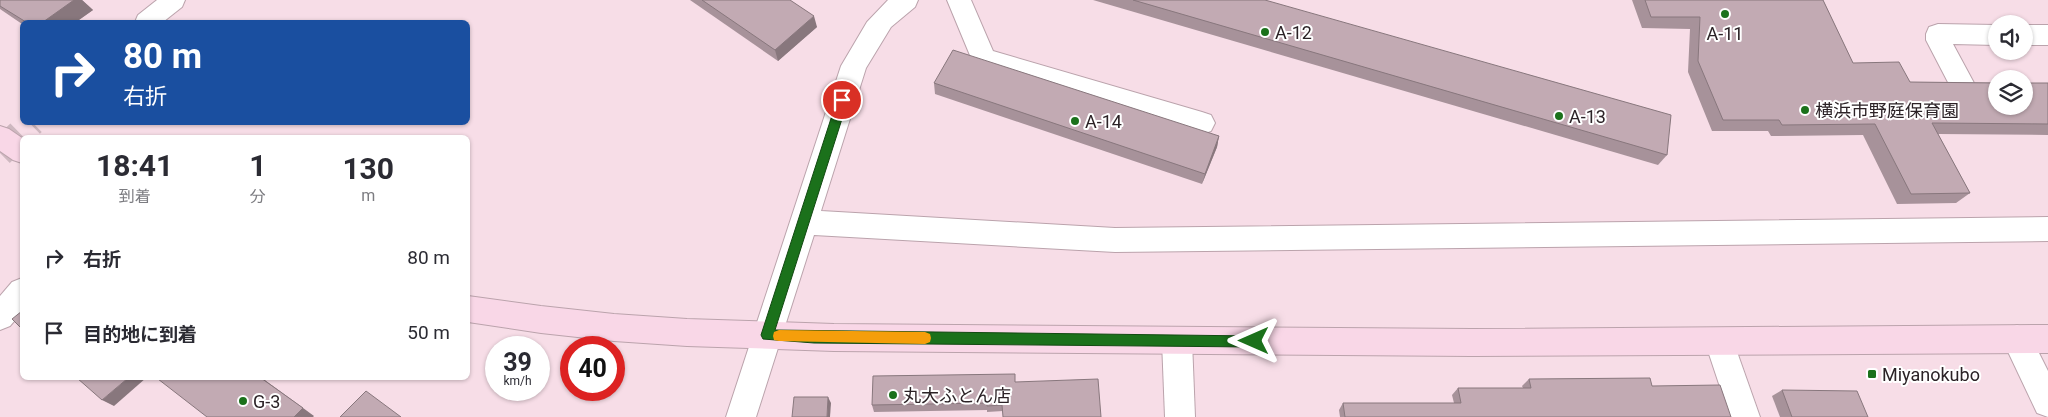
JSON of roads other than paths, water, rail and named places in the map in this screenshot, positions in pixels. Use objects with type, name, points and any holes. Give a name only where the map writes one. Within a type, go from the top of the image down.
[{"type":"street","points":[[149,20],[173,0]]},
{"type":"street","points":[[741,417],[854,66],[880,23],[900,3],[906,0]]},
{"type":"street","points":[[959,0],[983,58],[1202,123]]},
{"type":"street","points":[[1961,84],[1938,40],[1938,34],[1988,35]]},
{"type":"street","points":[[2033,35],[2048,35]]},
{"type":"street","points":[[0,137],[20,151]]},
{"type":"street","points":[[803,222],[1115,240],[2048,229]]},
{"type":"street","points":[[0,317],[20,292]]},
{"type":"street","points":[[470,309],[514,317],[620,328],[814,337],[1177,341],[1720,342],[2048,339]]},
{"type":"street","points":[[2017,339],[2048,403]]},
{"type":"street","points":[[1177,341],[1180,417]]},
{"type":"street","points":[[1720,342],[1745,417]]},
{"type":"tunnel","points":[[0,153],[29,125]]},
{"type":"place","name":"A-11","points":[[1725,14]]},
{"type":"place","name":"A-12","points":[[1265,32]]},
{"type":"place","name":"横浜市野庭保育園","points":[[1805,110]]},
{"type":"place","name":"A-13","points":[[1559,116]]},
{"type":"place","name":"A-14","points":[[1075,121]]},
{"type":"place","name":"Miyanokubo","points":[[1872,374]]},
{"type":"place","name":"丸大ふとん店","points":[[893,395]]},
{"type":"place","name":"G-3","points":[[243,401]]}]
